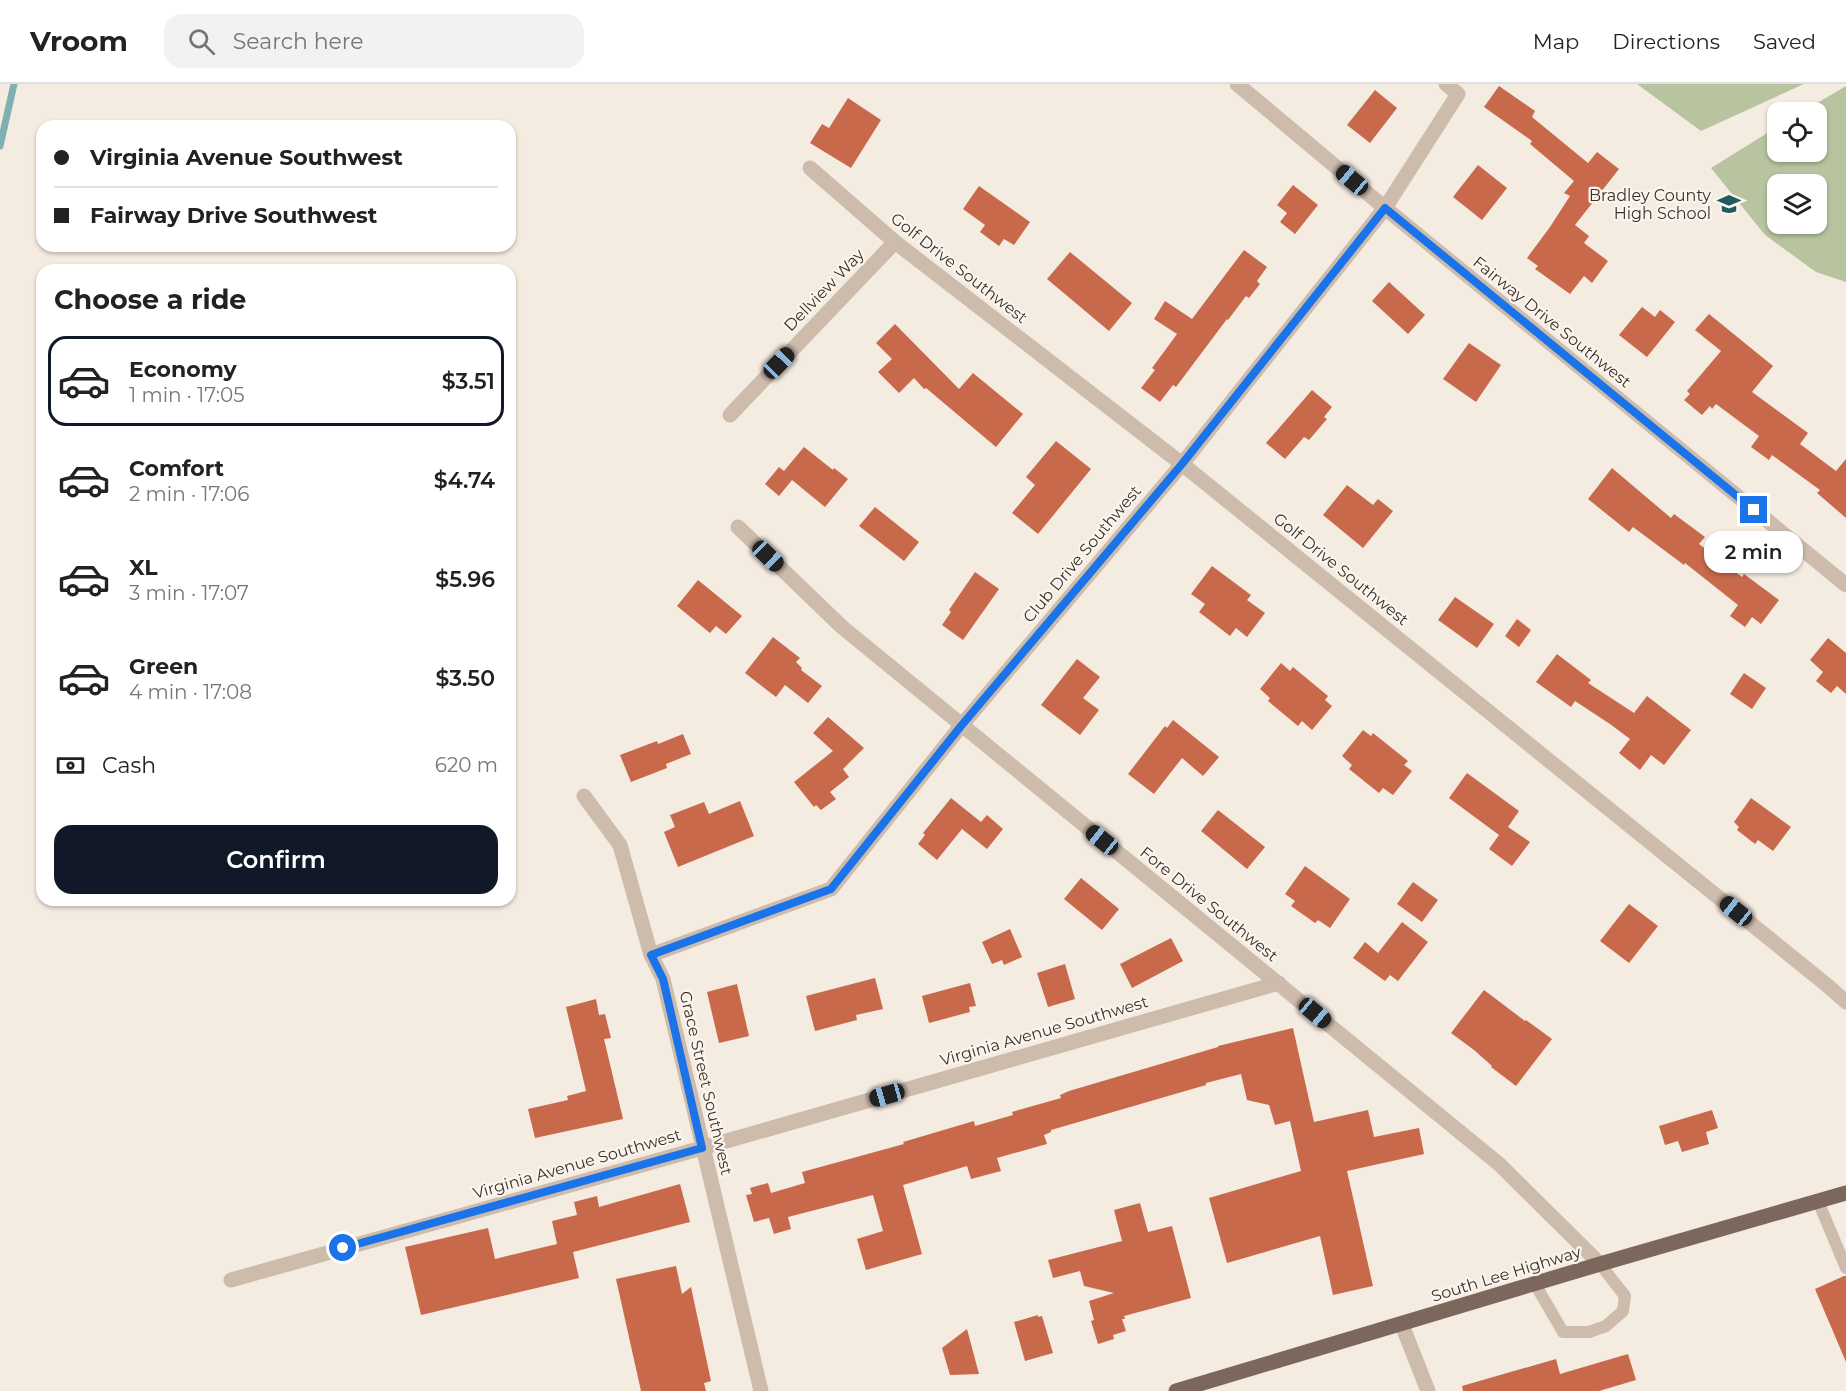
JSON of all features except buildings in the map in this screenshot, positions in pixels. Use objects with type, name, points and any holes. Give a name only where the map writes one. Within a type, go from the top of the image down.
[{"type":"main road","name":"South Lee Highway","points":[[1176,1391],[1846,1193]]},
{"type":"street","name":"Fairway Drive Southwest","points":[[1237,84],[1846,585]]},
{"type":"street","name":"Club Drive Southwest","points":[[651,955],[831,889],[961,726],[1182,464],[1385,208],[1458,94],[1446,84]]},
{"type":"street","name":"Golf Drive Southwest","points":[[810,168],[895,242],[1182,464],[1846,1002]]},
{"type":"street","name":"Dellview Way","points":[[730,415],[895,242]]},
{"type":"street","name":"Fore Drive Southwest","points":[[738,527],[842,627],[1499,1164],[1600,1264]]},
{"type":"street","name":"Grace Street Southwest","points":[[584,796],[620,845],[651,955],[663,979],[761,1391]]},
{"type":"street","name":"Virginia Avenue Southwest","points":[[231,1280],[702,1148],[1279,982]]},
{"type":"street","points":[[1402,1325],[1428,1391]]},
{"type":"lane","points":[[1818,1201],[1846,1268]]},
{"type":"lane","points":[[1535,1284],[1563,1332],[1589,1332],[1606,1326],[1623,1311],[1625,1296],[1600,1264]]},
{"type":"green space","points":[[1637,84],[1804,84],[1701,131]]},
{"type":"green space","points":[[1846,86],[1846,282],[1816,272],[1765,235],[1711,168],[1767,133],[1767,162],[1827,162],[1827,102],[1819,102]]},
{"type":"waterway","points":[[0,146],[14,84]]},
{"type":"place","name":"Bradley County High School","points":[[1729,204]]},
{"type":"route","points":[[343,1248],[702,1148],[663,979],[651,955],[831,889],[961,726],[1182,464],[1385,208],[1754,510]]}]
